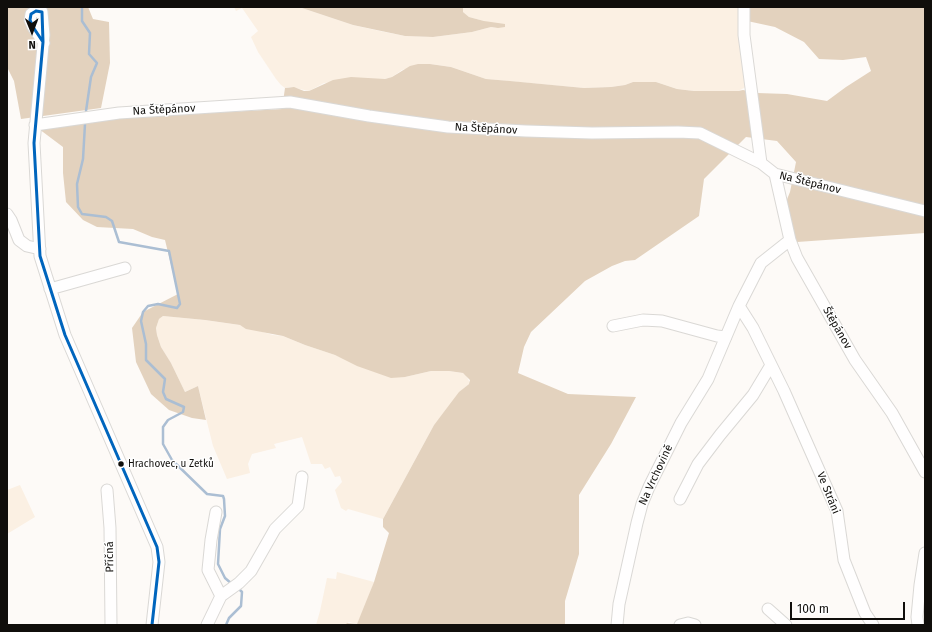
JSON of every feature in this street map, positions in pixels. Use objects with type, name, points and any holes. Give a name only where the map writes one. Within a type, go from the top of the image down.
[{"type":"street","points":[[744,7],[744,35],[762,163]]},
{"type":"street","points":[[41,10],[44,43],[34,143],[40,256],[65,335],[157,547],[159,562],[152,625]]},
{"type":"street","name":"Na Štěpánov","points":[[35,125],[119,113],[290,102],[369,116],[448,126],[526,131],[592,133],[700,133],[762,163],[775,174],[925,211]]},
{"type":"street","name":"Štěpánov","points":[[775,174],[790,240],[797,258],[855,360],[892,414],[925,472]]},
{"type":"street","points":[[7,214],[19,240],[27,246],[40,249]]},
{"type":"street","name":"Na Vrchovině","points":[[618,625],[619,604],[642,504],[681,423],[708,379],[739,306],[761,263],[790,240]]},
{"type":"street","points":[[50,289],[125,268]]},
{"type":"street","name":"Ve Stráni","points":[[739,306],[753,328],[784,391],[838,511],[844,560],[865,613],[873,625]]},
{"type":"street","points":[[613,326],[643,320],[662,321],[717,336],[726,337]]},
{"type":"street","points":[[680,499],[698,464],[753,395],[771,365]]},
{"type":"street","points":[[207,625],[221,596],[235,586],[251,570],[276,529],[298,506],[302,476]]},
{"type":"street","name":"Příčná","points":[[107,490],[110,528],[111,625]]},
{"type":"street","points":[[216,512],[208,570],[221,596]]},
{"type":"street","points":[[918,625],[917,617],[920,585],[925,553]]},
{"type":"street","points":[[768,609],[780,623]]},
{"type":"street","points":[[680,625],[688,623],[695,625]]},
{"type":"shaded area","points":[[7,7],[88,7],[93,19],[109,22],[110,63],[101,108],[21,119],[14,81],[7,67]]},
{"type":"shaded area","points":[[234,7],[299,7],[353,25],[405,36],[433,37],[472,32],[491,27],[498,28],[484,21],[469,17],[463,12],[463,7],[740,7],[738,19],[746,87],[738,91],[694,91],[677,89],[656,82],[633,82],[611,87],[584,88],[486,79],[451,67],[430,64],[402,70],[392,77],[385,79],[324,83],[309,91],[290,87],[285,88],[276,79],[258,52],[251,37],[258,31],[242,8],[236,11]]},
{"type":"shaded area","points":[[299,7],[463,7],[463,12],[469,17],[505,24],[505,27],[491,27],[472,32],[433,37],[405,36],[353,25]]},
{"type":"shaded area","points":[[740,7],[925,7],[925,233],[797,242],[781,214],[790,192],[796,162],[777,141],[746,137],[704,179],[699,216],[635,260],[625,261],[612,266],[585,281],[531,332],[524,347],[518,373],[568,394],[636,397],[611,444],[579,495],[579,554],[565,601],[565,625],[345,625],[347,623],[357,624],[374,582],[389,533],[383,527],[383,519],[434,425],[459,392],[469,384],[470,380],[463,373],[449,371],[431,371],[405,377],[391,378],[283,336],[246,329],[240,325],[163,316],[159,319],[156,328],[161,347],[171,363],[185,392],[198,386],[206,420],[192,418],[169,410],[151,394],[136,362],[132,328],[143,312],[178,294],[165,240],[152,237],[133,229],[97,227],[83,220],[66,202],[63,173],[63,147],[39,129],[117,118],[282,109],[285,88],[294,87],[304,91],[309,91],[333,80],[351,77],[385,79],[392,77],[410,66],[418,64],[451,67],[486,79],[584,88],[611,87],[633,82],[656,82],[677,89],[694,91],[743,90],[757,93],[787,94],[827,101],[871,71],[866,57],[843,60],[819,59],[804,42],[775,27],[738,19]]},
{"type":"shaded area","points":[[163,316],[240,325],[273,335],[283,336],[391,377],[405,377],[431,371],[449,371],[463,373],[466,375],[470,383],[463,389],[434,425],[383,519],[348,509],[346,511],[341,508],[335,490],[342,482],[340,476],[335,477],[330,467],[325,469],[322,464],[311,464],[302,437],[274,444],[276,448],[252,454],[248,464],[250,473],[227,479],[213,446],[198,386],[185,392],[171,363],[161,347],[156,328],[159,319]]},
{"type":"shaded area","points":[[20,485],[35,517],[7,534],[7,490]]},
{"type":"shaded area","points":[[337,572],[374,582],[365,607],[357,624],[349,622],[345,625],[316,625],[327,578],[336,579]]},
{"type":"waterway","points":[[82,7],[82,21],[90,33],[89,54],[97,63],[91,77],[86,111]]},
{"type":"waterway","points":[[85,124],[83,159],[77,184],[78,207],[82,214],[106,217],[112,221],[119,242],[169,251],[180,304],[177,308],[158,304],[148,306],[143,312],[141,321],[146,344],[146,360],[165,379],[163,392],[166,399],[184,407],[183,412],[168,420],[163,427],[163,444],[172,460],[207,494],[223,496],[225,516],[220,529],[218,564],[225,578],[232,584]]},
{"type":"waterway","points":[[226,625],[229,618],[241,606],[242,592],[238,588]]},
{"type":"transit line","points":[[36,11],[42,12],[43,42],[30,20],[31,14],[36,11]]},
{"type":"transit line","points":[[43,42],[34,143],[40,256],[65,335],[157,547],[159,562],[152,625]]},
{"type":"place","name":"Hrachovec, u Zetků","points":[[121,464]]}]
